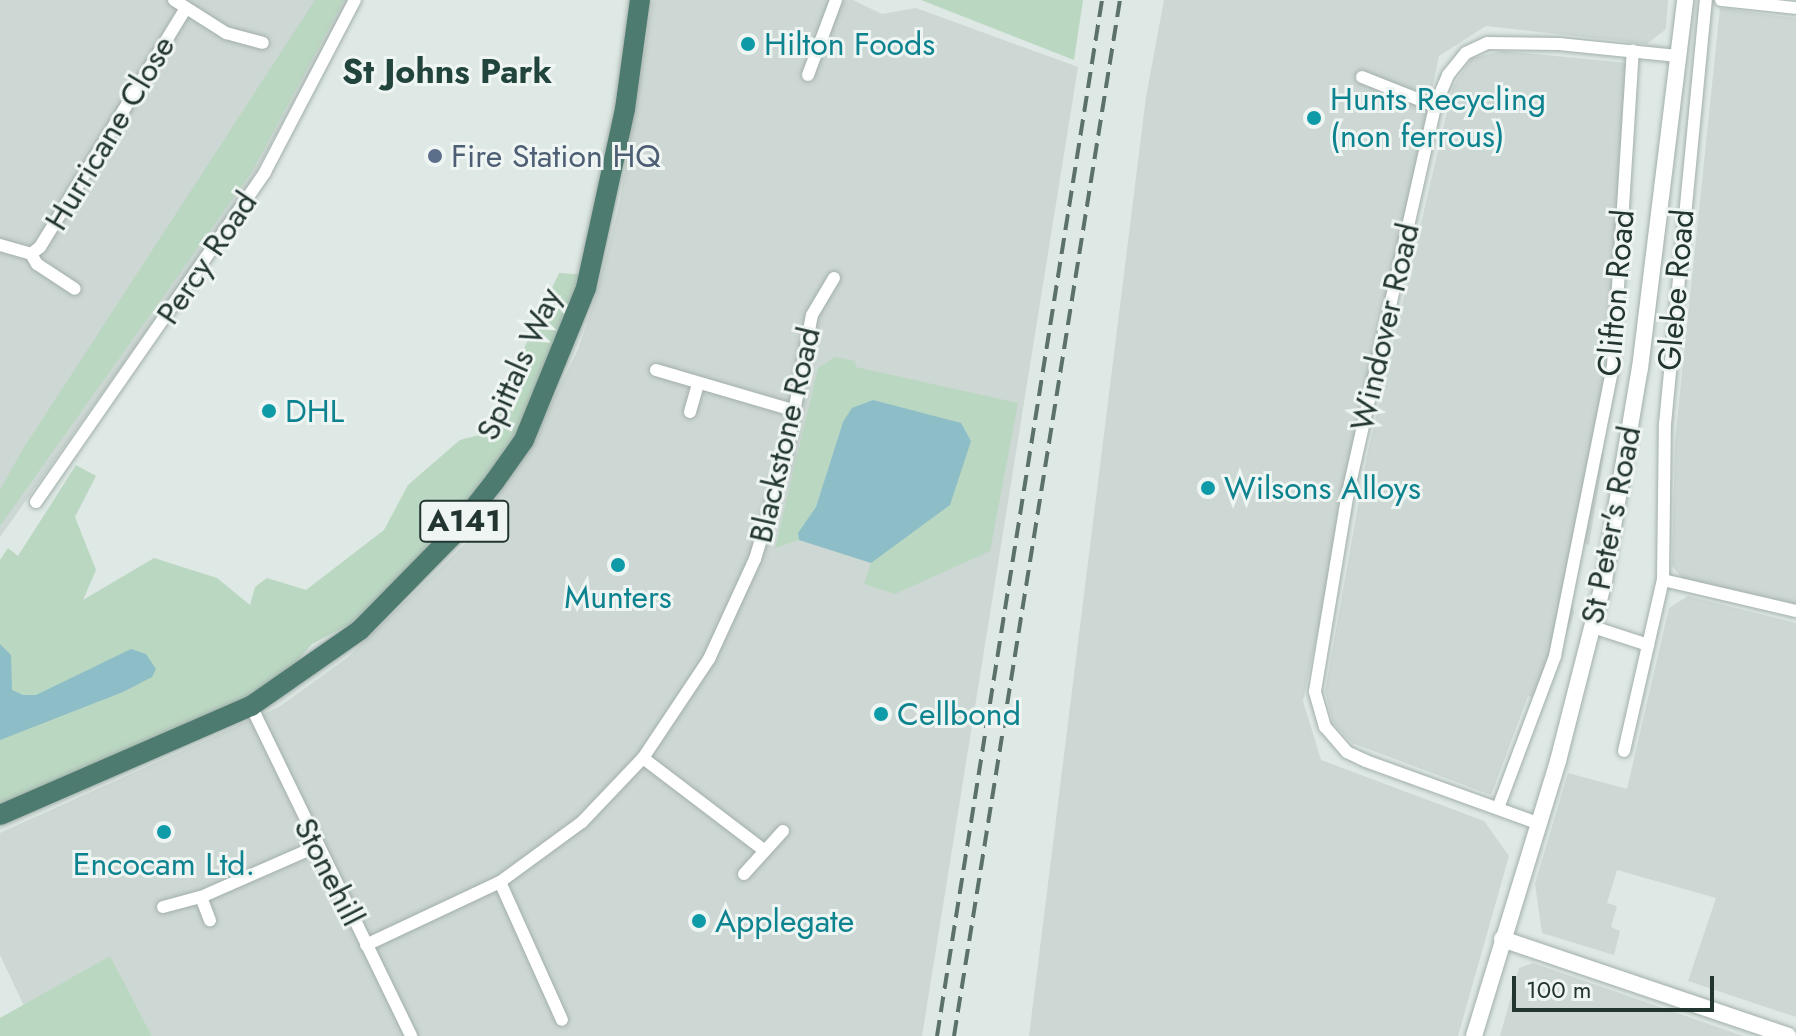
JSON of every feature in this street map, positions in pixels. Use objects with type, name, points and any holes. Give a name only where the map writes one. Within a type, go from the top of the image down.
[{"type":"highway","name":"Spittals Way","points":[[0,815],[251,706],[360,630],[452,536],[524,440],[586,288],[625,109],[640,0]]},
{"type":"street","name":"Hurricane Close","points":[[174,0],[226,33],[263,43]]},
{"type":"street","name":"Percy Road","points":[[36,502],[265,172],[355,0]]},
{"type":"street","points":[[808,75],[836,0]]},
{"type":"street","name":"St Peter's Road","points":[[1474,1036],[1540,824],[1593,627],[1640,368],[1685,0]]},
{"type":"street","name":"Glebe Road","points":[[1624,751],[1663,580],[1666,409],[1706,0]]},
{"type":"street","points":[[1721,0],[1796,8]]},
{"type":"street","name":"Hurricane Close","points":[[31,254],[47,236],[186,8]]},
{"type":"street","name":"Windover Road","points":[[1540,824],[1347,752],[1325,727],[1315,691],[1347,497],[1435,106],[1448,75],[1466,53],[1487,43],[1677,56]]},
{"type":"street","name":"Clifton Road","points":[[1498,808],[1555,656],[1613,366],[1633,51]]},
{"type":"street","points":[[1362,77],[1435,106]]},
{"type":"street","points":[[0,245],[31,254],[37,264],[75,289]]},
{"type":"street","name":"Blackstone Road","points":[[366,945],[500,882],[582,822],[643,758],[709,659],[755,559],[786,456],[812,315],[834,278]]},
{"type":"street","points":[[656,370],[793,410]]},
{"type":"street","points":[[690,412],[698,384]]},
{"type":"street","points":[[1663,580],[1796,611]]},
{"type":"street","points":[[1593,627],[1648,645]]},
{"type":"street","name":"Stonehill","points":[[251,706],[315,847],[411,1036]]},
{"type":"street","points":[[643,758],[765,851]]},
{"type":"street","points":[[744,874],[783,831]]},
{"type":"street","points":[[163,907],[201,897],[315,847]]},
{"type":"street","points":[[500,882],[562,1020]]},
{"type":"street","points":[[201,897],[210,920]]},
{"type":"street","points":[[1502,939],[1788,1036]]},
{"type":"shaded area","points":[[0,0],[349,0],[242,197],[0,537]]},
{"type":"shaded area","points":[[653,0],[853,0],[882,14],[916,8],[1078,67],[922,1036],[152,1036],[110,957],[24,1006],[0,955],[0,833],[279,707],[347,658],[466,543],[529,447],[578,350],[597,292],[619,205]]},
{"type":"shaded area","points":[[1164,0],[1668,0],[1666,29],[1647,44],[1486,26],[1439,56],[1303,701],[1321,760],[1484,821],[1509,856],[1458,1036],[1029,1036],[1146,97]]},
{"type":"shaded area","points":[[1720,8],[1796,18],[1796,604],[1682,578],[1672,566],[1675,441]]},
{"type":"shaded area","points":[[1502,51],[1627,63],[1606,370],[1591,448],[1604,454],[1589,545],[1574,539],[1566,576],[1574,613],[1543,699],[1528,696],[1491,795],[1352,743],[1333,723],[1325,691],[1367,456],[1453,86],[1472,58]]},
{"type":"shaded area","points":[[1688,596],[1796,623],[1796,1017],[1688,981],[1716,898],[1617,870],[1607,903],[1617,906],[1611,927],[1620,931],[1614,955],[1542,933],[1535,884],[1568,773],[1627,789],[1669,608]]},
{"type":"shaded area","points":[[1533,963],[1743,1036],[1500,1036],[1519,968]]},
{"type":"green space","points":[[315,0],[344,0],[251,173],[0,526],[0,490],[23,449]]},
{"type":"green space","points":[[921,0],[1083,0],[1074,60]]},
{"type":"green space","points":[[559,273],[590,275],[521,434],[474,496],[363,617],[312,644],[287,672],[242,702],[0,806],[0,560],[8,548],[18,556],[76,465],[96,476],[75,517],[96,570],[83,600],[154,558],[217,578],[250,605],[255,587],[267,578],[306,590],[384,530],[408,485],[460,440],[483,434],[499,415],[508,383]]},
{"type":"green space","points":[[835,357],[855,361],[856,367],[1018,403],[990,551],[895,594],[864,584],[871,563],[909,532],[843,422],[816,507],[799,540],[775,548],[818,368]]},
{"type":"green space","points":[[110,956],[152,1036],[0,1036],[0,1018]]},
{"type":"water","points":[[873,400],[961,423],[971,441],[950,505],[871,563],[799,540],[798,533],[816,507],[843,422],[852,408]]},
{"type":"water","points":[[0,644],[11,655],[12,690],[23,695],[36,695],[131,649],[146,654],[156,669],[152,677],[123,692],[0,740]]},
{"type":"railway","points":[[937,1036],[1102,0]]},
{"type":"railway","points":[[954,1036],[1120,0]]},
{"type":"place","name":"Hilton Foods","points":[[748,44]]},
{"type":"place","name":"Hunts Recycling (non ferrous)","points":[[1314,118]]},
{"type":"place","name":"Fire Station HQ","points":[[435,156]]},
{"type":"place","name":"DHL","points":[[269,411]]},
{"type":"place","name":"Wilsons Alloys","points":[[1208,488]]},
{"type":"place","name":"Munters","points":[[618,565]]},
{"type":"place","name":"Cellbond","points":[[881,714]]},
{"type":"place","name":"Encocam Ltd.","points":[[164,832]]},
{"type":"place","name":"Applegate","points":[[699,921]]},
{"type":"district","name":"St Johns Park","points":[[447,72]]}]
